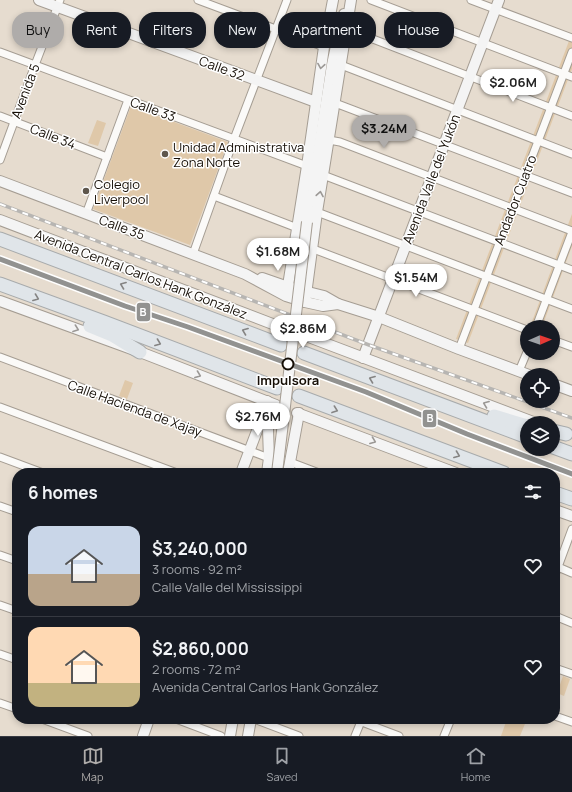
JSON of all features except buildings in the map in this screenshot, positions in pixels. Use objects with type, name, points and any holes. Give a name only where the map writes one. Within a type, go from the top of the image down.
[{"type":"highway","name":"Avenida Central Carlos Hank González","points":[[0,238],[281,345]]},
{"type":"highway","points":[[0,284],[277,388]]},
{"type":"highway","points":[[52,304],[72,317],[112,336],[140,352]]},
{"type":"highway","points":[[304,353],[520,434]]},
{"type":"highway","points":[[390,386],[417,392],[520,424]]},
{"type":"highway","points":[[299,396],[491,468]]},
{"type":"highway","points":[[560,450],[572,454]]},
{"type":"highway","points":[[560,495],[572,499]]},
{"type":"main road","name":"Calle 32","points":[[39,0],[59,3],[316,102]]},
{"type":"main road","points":[[331,12],[333,0]]},
{"type":"main road","points":[[333,0],[337,65]]},
{"type":"main road","points":[[350,0],[341,22],[335,102],[313,235],[305,296],[324,296],[338,304],[379,317],[520,372]]},
{"type":"main road","points":[[349,12],[350,0]]},
{"type":"main road","name":"Avenida Valle del Yukón","points":[[364,358],[497,5]]},
{"type":"main road","points":[[287,291],[324,48]]},
{"type":"main road","points":[[278,468],[307,222],[337,65],[342,48]]},
{"type":"main road","name":"Calle 35","points":[[0,181],[245,274],[260,277],[287,291],[305,296]]},
{"type":"main road","name":"Avenida Central Carlos Hank González","points":[[0,220],[282,328]]},
{"type":"main road","points":[[293,253],[311,253]]},
{"type":"main road","points":[[0,301],[140,352],[271,403],[268,468]]},
{"type":"main road","points":[[306,336],[520,417]]},
{"type":"main road","points":[[560,387],[572,391]]},
{"type":"main road","points":[[289,468],[298,413],[443,468]]},
{"type":"main road","points":[[243,468],[258,428]]},
{"type":"main road","points":[[560,512],[572,516]]},
{"type":"main road","points":[[143,736],[147,724]]},
{"type":"main road","points":[[230,736],[232,724]]},
{"type":"main road","points":[[248,736],[251,724]]},
{"type":"street","points":[[198,0],[276,29]]},
{"type":"street","points":[[193,254],[256,80],[288,0]]},
{"type":"street","points":[[372,0],[572,77]]},
{"type":"street","points":[[471,0],[497,5],[572,38]]},
{"type":"street","name":"Avenida 5","points":[[0,160],[59,3]]},
{"type":"street","points":[[376,40],[572,116]]},
{"type":"street","name":"Calle 33","points":[[0,52],[307,166]]},
{"type":"street","name":"Andador Cuatro","points":[[459,349],[572,52]]},
{"type":"street","points":[[337,65],[572,154]]},
{"type":"street","points":[[86,214],[128,100]]},
{"type":"street","points":[[335,102],[572,193]]},
{"type":"street","name":"Calle 34","points":[[0,116],[107,157]]},
{"type":"street","points":[[329,140],[340,142],[572,232],[539,320]]},
{"type":"street","points":[[324,175],[572,270]]},
{"type":"street","points":[[214,196],[313,235]]},
{"type":"street","points":[[317,212],[572,309]]},
{"type":"street","points":[[295,242],[311,253],[393,279],[520,327]]},
{"type":"street","points":[[560,343],[572,347]]},
{"type":"street","name":"Calle Hacienda de Xajay","points":[[0,357],[269,458]]},
{"type":"street","points":[[0,407],[164,468]]},
{"type":"street","points":[[0,457],[30,468]]},
{"type":"street","points":[[290,462],[306,468]]},
{"type":"street","points":[[0,506],[12,510]]},
{"type":"street","points":[[560,562],[572,529]]},
{"type":"street","points":[[0,555],[12,559]]},
{"type":"street","points":[[560,568],[572,573]]},
{"type":"street","points":[[0,605],[12,609]]},
{"type":"street","points":[[560,618],[572,623]]},
{"type":"street","points":[[0,654],[12,658]]},
{"type":"street","points":[[560,670],[572,674]]},
{"type":"street","points":[[0,703],[12,708]]},
{"type":"street","points":[[560,718],[572,722]]},
{"type":"street","points":[[56,724],[88,736]]},
{"type":"street","points":[[189,724],[221,736]]},
{"type":"street","points":[[266,724],[299,736]]},
{"type":"street","points":[[356,736],[358,724]]},
{"type":"street","points":[[369,724],[399,736]]},
{"type":"street","points":[[444,736],[448,724]]},
{"type":"shaded area","points":[[572,33],[572,69],[468,343],[456,339]]},
{"type":"shaded area","points":[[131,106],[228,142],[190,245],[93,209]]},
{"type":"shaded area","points":[[97,120],[106,123],[98,146],[88,143]]},
{"type":"shaded area","points":[[572,214],[572,246],[545,320],[533,320]]},
{"type":"shaded area","points":[[125,380],[133,383],[127,399],[119,396]]},
{"type":"shaded area","points":[[563,676],[570,679],[564,696],[560,694],[560,684]]},
{"type":"shaded area","points":[[505,724],[525,724],[520,736],[501,736]]},
{"type":"railway","points":[[0,204],[369,345],[572,418]]},
{"type":"transit line","name":"B","points":[[0,259],[125,306],[188,327],[366,392],[467,434],[556,468]]},
{"type":"transit line","name":"B","points":[[560,469],[572,474]]},
{"type":"place","name":"Unidad Administrativa Zona Norte","points":[[165,154]]},
{"type":"place","name":"Colegio Liverpool","points":[[86,191]]},
{"type":"place","name":"Impulsora","points":[[288,364]]}]
